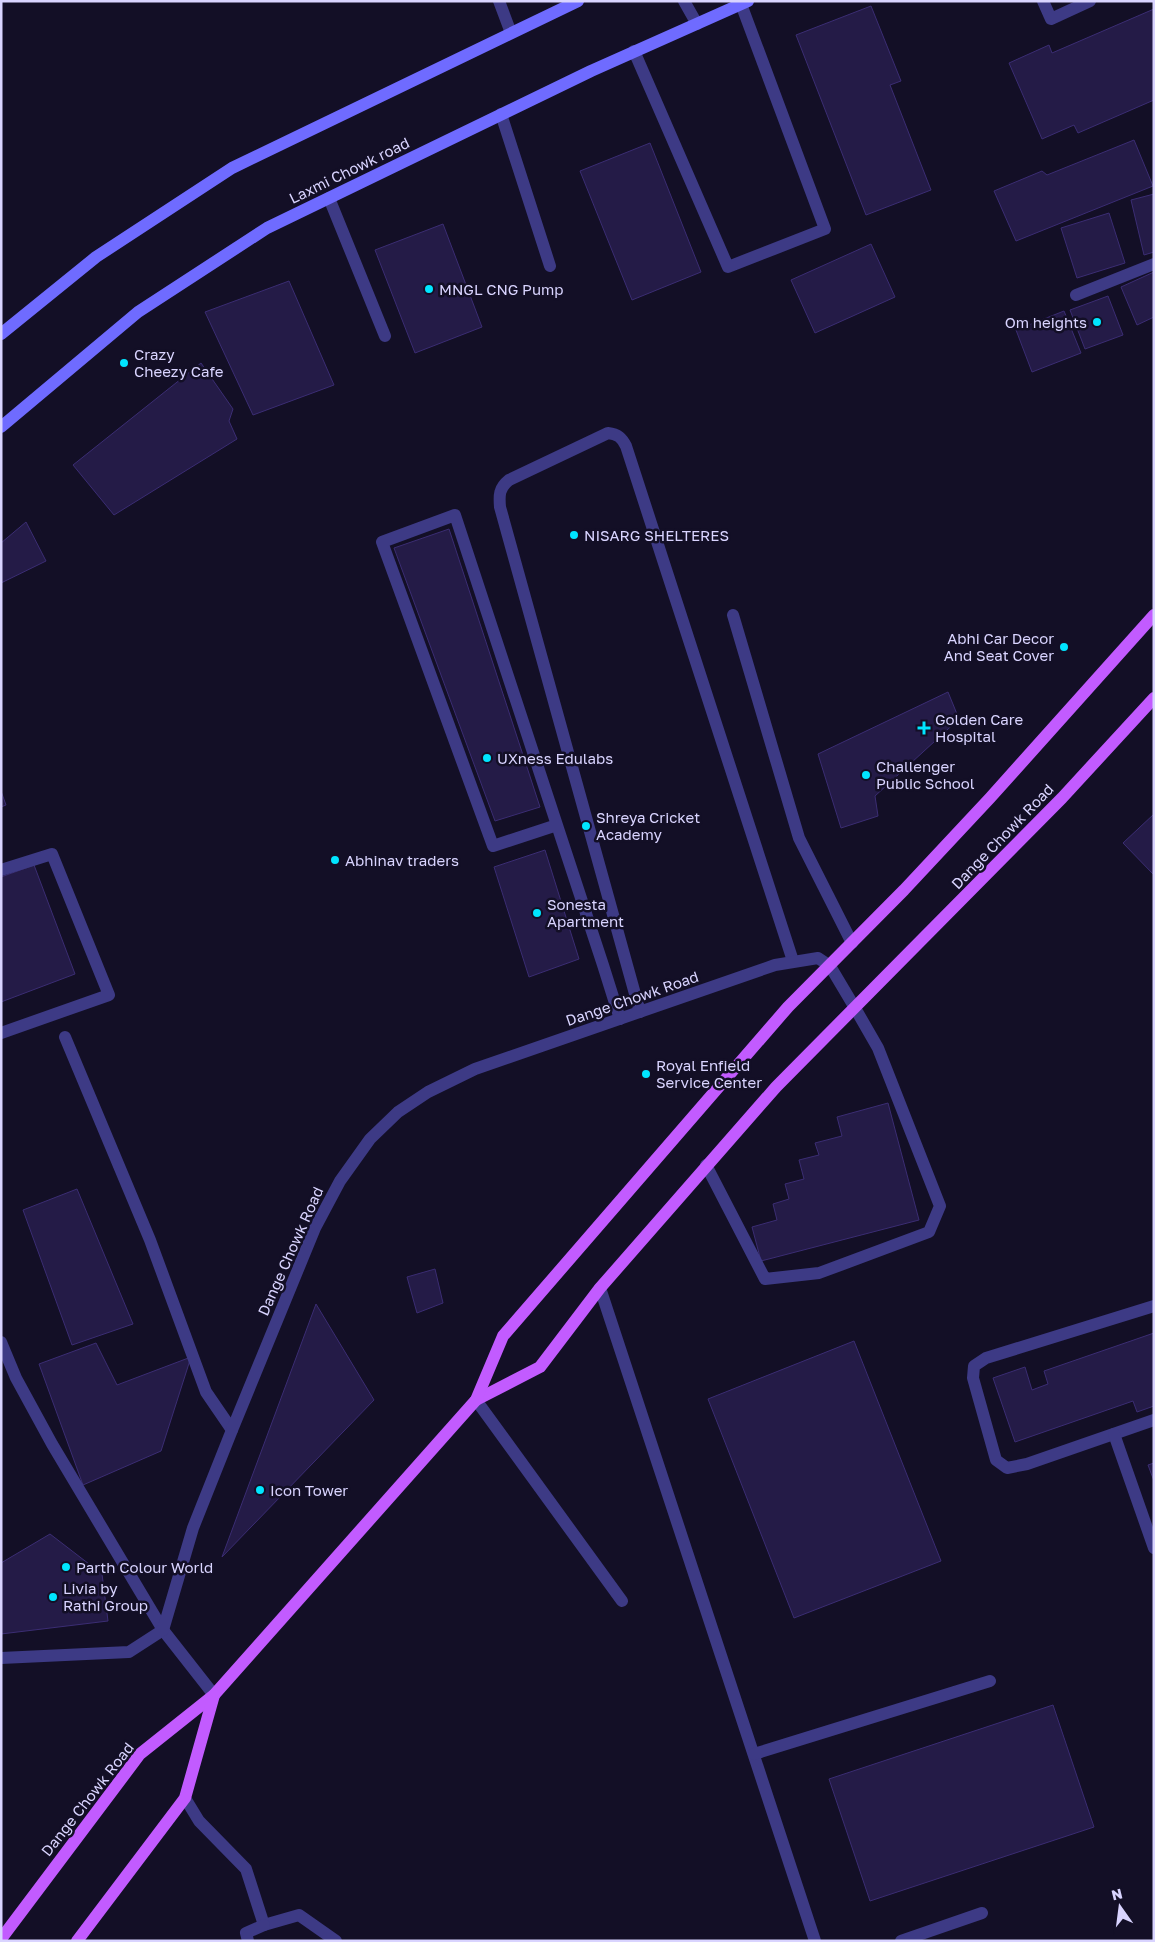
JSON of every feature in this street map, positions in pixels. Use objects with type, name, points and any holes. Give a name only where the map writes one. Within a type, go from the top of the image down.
[{"type":"main road","points":[[1,334],[96,256],[232,168],[578,1]]},
{"type":"main road","name":"Laxmi Chowk road","points":[[1,428],[138,312],[267,228],[634,51],[745,3]]},
{"type":"main road","name":"Dange Chowk Road","points":[[1,1938],[140,1754],[214,1695],[476,1400],[503,1336],[788,1007],[830,966],[990,798],[1154,615]]},
{"type":"main road","name":"Dange Chowk Road","points":[[476,1400],[540,1367],[600,1288],[776,1087],[1062,798],[1154,698]]},
{"type":"main road","name":"Dange Chowk Road","points":[[77,1941],[184,1798],[214,1695]]},
{"type":"street","points":[[499,1],[511,33]]},
{"type":"street","points":[[684,1],[697,24]]},
{"type":"street","points":[[1042,1],[1050,19],[1090,1]]},
{"type":"street","points":[[634,51],[728,267],[825,229],[745,3]]},
{"type":"street","points":[[501,114],[550,266]]},
{"type":"street","points":[[329,198],[385,336]]},
{"type":"street","points":[[1076,295],[1154,264]]},
{"type":"street","points":[[640,1012],[500,507],[499,495],[502,485],[509,480],[608,434],[616,434],[626,446],[793,961]]},
{"type":"street","points":[[557,826],[493,846],[382,542],[455,515],[557,826],[620,1019]]},
{"type":"street","points":[[733,615],[799,838],[852,943]]},
{"type":"street","points":[[1,870],[52,854],[109,995],[1,1033]]},
{"type":"street","name":"Dange Chowk Road","points":[[163,1630],[194,1528],[315,1228],[340,1181],[370,1139],[398,1112],[428,1092],[475,1069],[775,965],[818,958],[830,966]]},
{"type":"street","points":[[706,1165],[765,1279],[819,1273],[929,1232],[940,1206],[878,1048],[830,966]]},
{"type":"street","points":[[65,1036],[150,1240],[206,1392],[232,1430]]},
{"type":"street","points":[[600,1288],[815,1941]]},
{"type":"street","points":[[1154,1306],[986,1358],[974,1366],[973,1378],[996,1460],[1007,1468],[1027,1464],[1154,1420]]},
{"type":"street","points":[[1,1342],[16,1378],[52,1444],[163,1630],[214,1695]]},
{"type":"street","points":[[476,1400],[622,1601]]},
{"type":"street","points":[[1114,1434],[1154,1548]]},
{"type":"street","points":[[1,1658],[129,1652],[163,1630]]},
{"type":"street","points":[[754,1754],[990,1681]]},
{"type":"street","points":[[184,1798],[199,1820],[246,1870],[264,1925]]},
{"type":"street","points":[[901,1941],[982,1913]]},
{"type":"street","points":[[248,1941],[246,1932],[299,1914],[336,1941]]},
{"type":"building","points":[[871,6],[901,81],[890,85],[931,190],[866,215],[796,35]]},
{"type":"building","points":[[1154,9],[1154,100],[1078,133],[1074,125],[1042,139],[1009,63],[1049,45],[1052,53]]},
{"type":"building","points":[[1134,140],[1153,186],[1016,241],[994,191],[1042,171],[1047,175]]},
{"type":"building","points":[[650,143],[701,272],[632,300],[580,171]]},
{"type":"building","points":[[1154,194],[1154,252],[1144,255],[1131,200]]},
{"type":"building","points":[[1109,213],[1125,263],[1077,278],[1061,228]]},
{"type":"building","name":"MNGL CNG Pump","points":[[443,224],[482,327],[415,353],[375,250]]},
{"type":"building","points":[[871,244],[895,297],[815,333],[791,280]]},
{"type":"building","name":"Om heights","points":[[1154,272],[1154,317],[1137,325],[1121,287]]},
{"type":"building","points":[[289,281],[334,385],[253,415],[205,312]]},
{"type":"building","name":"Om heights","points":[[1108,296],[1123,335],[1085,349],[1070,310]]},
{"type":"building","points":[[1064,311],[1081,353],[1032,372],[1016,330]]},
{"type":"building","points":[[201,363],[233,409],[229,421],[237,439],[114,515],[73,465]]},
{"type":"building","points":[[26,522],[46,561],[1,583],[1,543]]},
{"type":"building","points":[[449,529],[540,807],[495,821],[394,548]]},
{"type":"building","points":[[948,692],[959,719],[875,796],[878,816],[841,828],[818,754]]},
{"type":"building","points":[[1,791],[6,805],[1,807]]},
{"type":"building","points":[[1154,814],[1154,873],[1153,874],[1123,843]]},
{"type":"building","name":"Sonesta Apartment","points":[[545,850],[579,959],[529,977],[494,867]]},
{"type":"building","points":[[34,865],[75,974],[1,1002],[1,877]]},
{"type":"building","points":[[888,1103],[919,1220],[761,1261],[752,1227],[777,1220],[773,1204],[789,1199],[785,1184],[804,1179],[799,1160],[819,1155],[815,1143],[842,1136],[837,1117]]},
{"type":"building","points":[[77,1189],[133,1324],[72,1345],[23,1210]]},
{"type":"building","points":[[435,1269],[443,1303],[417,1313],[407,1277]]},
{"type":"building","points":[[316,1304],[374,1400],[222,1557]]},
{"type":"building","points":[[1154,1333],[1154,1406],[1137,1412],[1133,1401],[1015,1442],[993,1378],[1025,1367],[1032,1390],[1048,1384],[1044,1371]]},
{"type":"building","points":[[854,1341],[941,1561],[794,1618],[708,1399]]},
{"type":"building","points":[[96,1343],[117,1385],[191,1357],[161,1451],[83,1485],[39,1364]]},
{"type":"building","points":[[1154,1463],[1154,1481],[1148,1465]]},
{"type":"building","name":"Livia by Rathi Group","points":[[50,1534],[102,1574],[108,1621],[1,1634],[1,1563]]},
{"type":"building","points":[[1053,1705],[1094,1827],[870,1901],[829,1779]]},
{"type":"place","name":"MNGL CNG Pump","points":[[429,289]]},
{"type":"place","name":"Om heights","points":[[1097,322]]},
{"type":"place","name":"Crazy Cheezy Cafe","points":[[124,363]]},
{"type":"place","name":"NISARG SHELTERES","points":[[574,535]]},
{"type":"place","name":"Abhi Car Decor And Seat Cover","points":[[1064,647]]},
{"type":"place","name":"Golden Care Hospital","points":[[924,728]]},
{"type":"place","name":"UXness Edulabs","points":[[487,758]]},
{"type":"place","name":"Challenger Public School","points":[[866,775]]},
{"type":"place","name":"Shreya Cricket Academy","points":[[586,826]]},
{"type":"place","name":"Abhinav traders","points":[[335,860]]},
{"type":"place","name":"Sonesta Apartment","points":[[537,913]]},
{"type":"place","name":"Royal Enfield Service Center","points":[[646,1074]]},
{"type":"place","name":"Icon Tower","points":[[260,1490]]},
{"type":"place","name":"Parth Colour World","points":[[66,1567]]},
{"type":"place","name":"Livia by Rathi Group","points":[[53,1597]]}]
